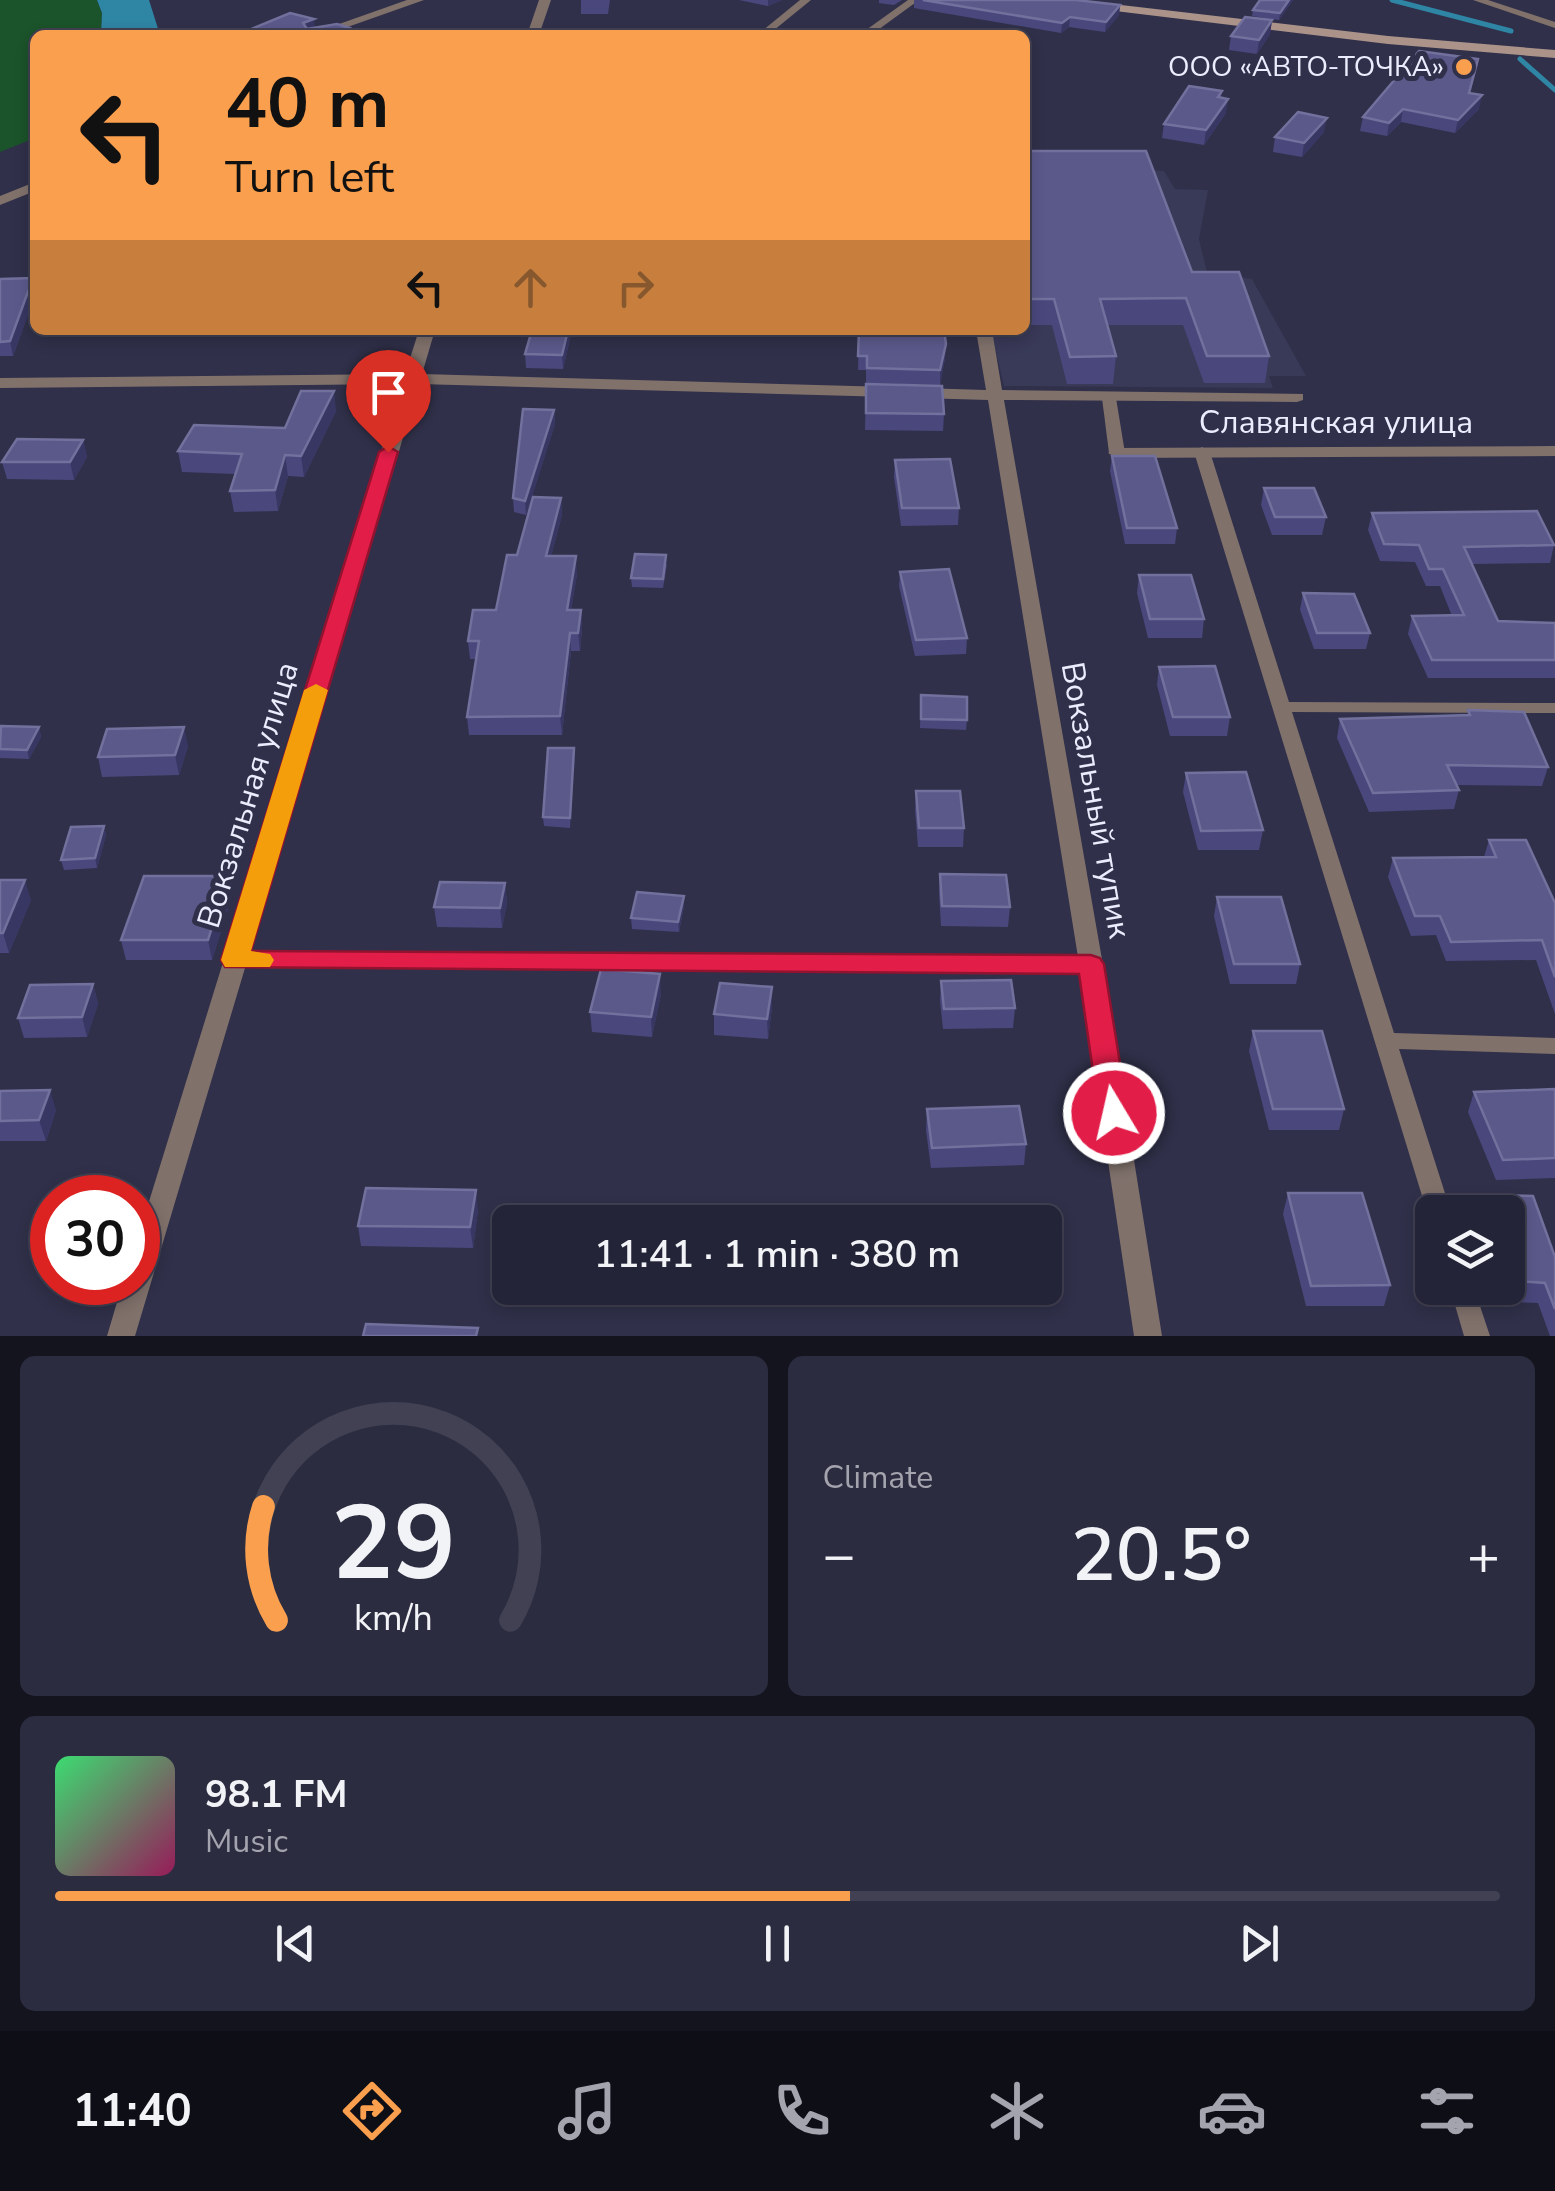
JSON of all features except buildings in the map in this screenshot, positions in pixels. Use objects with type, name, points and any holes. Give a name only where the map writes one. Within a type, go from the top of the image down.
[{"type":"street","points":[[329,30],[418,0]]},
{"type":"street","points":[[534,30],[545,0]]},
{"type":"street","points":[[1049,0],[1388,40],[1555,54]]},
{"type":"street","points":[[1131,0],[1388,30],[1555,43]]},
{"type":"street","points":[[0,201],[30,188]]},
{"type":"street","name":"Вокзальная улица","points":[[160,1205],[425,335]]},
{"type":"street","name":"Вокзальный тупик","points":[[985,335],[1091,964],[1148,1336]]},
{"type":"street","points":[[0,383],[410,380],[1109,398],[1297,396]]},
{"type":"street","name":"Славянская улица","points":[[1117,452],[1555,450]]},
{"type":"street","points":[[234,960],[1091,964]]},
{"type":"street","name":"Вокзальная улица","points":[[120,1336],[130,1305]]},
{"type":"lane","points":[[768,30],[806,0]]},
{"type":"lane","points":[[871,30],[914,0]]},
{"type":"lane","points":[[1478,0],[1555,25]]},
{"type":"lane","points":[[1109,398],[1117,452]]},
{"type":"lane","points":[[1202,452],[1434,1195]]},
{"type":"lane","points":[[1281,707],[1555,708]]},
{"type":"lane","points":[[1386,1041],[1555,1046]]},
{"type":"lane","points":[[1467,1305],[1477,1336]]},
{"type":"shaded area","points":[[97,0],[149,0],[158,30],[101,30],[102,13]]},
{"type":"shaded area","points":[[1030,163],[1164,171],[1175,189],[1208,190],[1199,239],[1207,272],[1252,279],[1306,376],[1269,376],[1273,388],[1004,386],[992,335],[1030,335]]},
{"type":"green space","points":[[0,0],[97,0],[102,13],[101,30],[30,30],[30,140],[0,152]]},
{"type":"waterway","points":[[1392,0],[1511,31]]},
{"type":"waterway","points":[[1520,59],[1555,90]]},
{"type":"slow traffic","points":[[260,960],[234,960],[316,690]]},
{"type":"place","name":"ООО «АВТО-ТОЧКА»","points":[[1464,67]]},
{"type":"route","points":[[388,452],[234,960],[1091,964],[1114,1113]]}]
